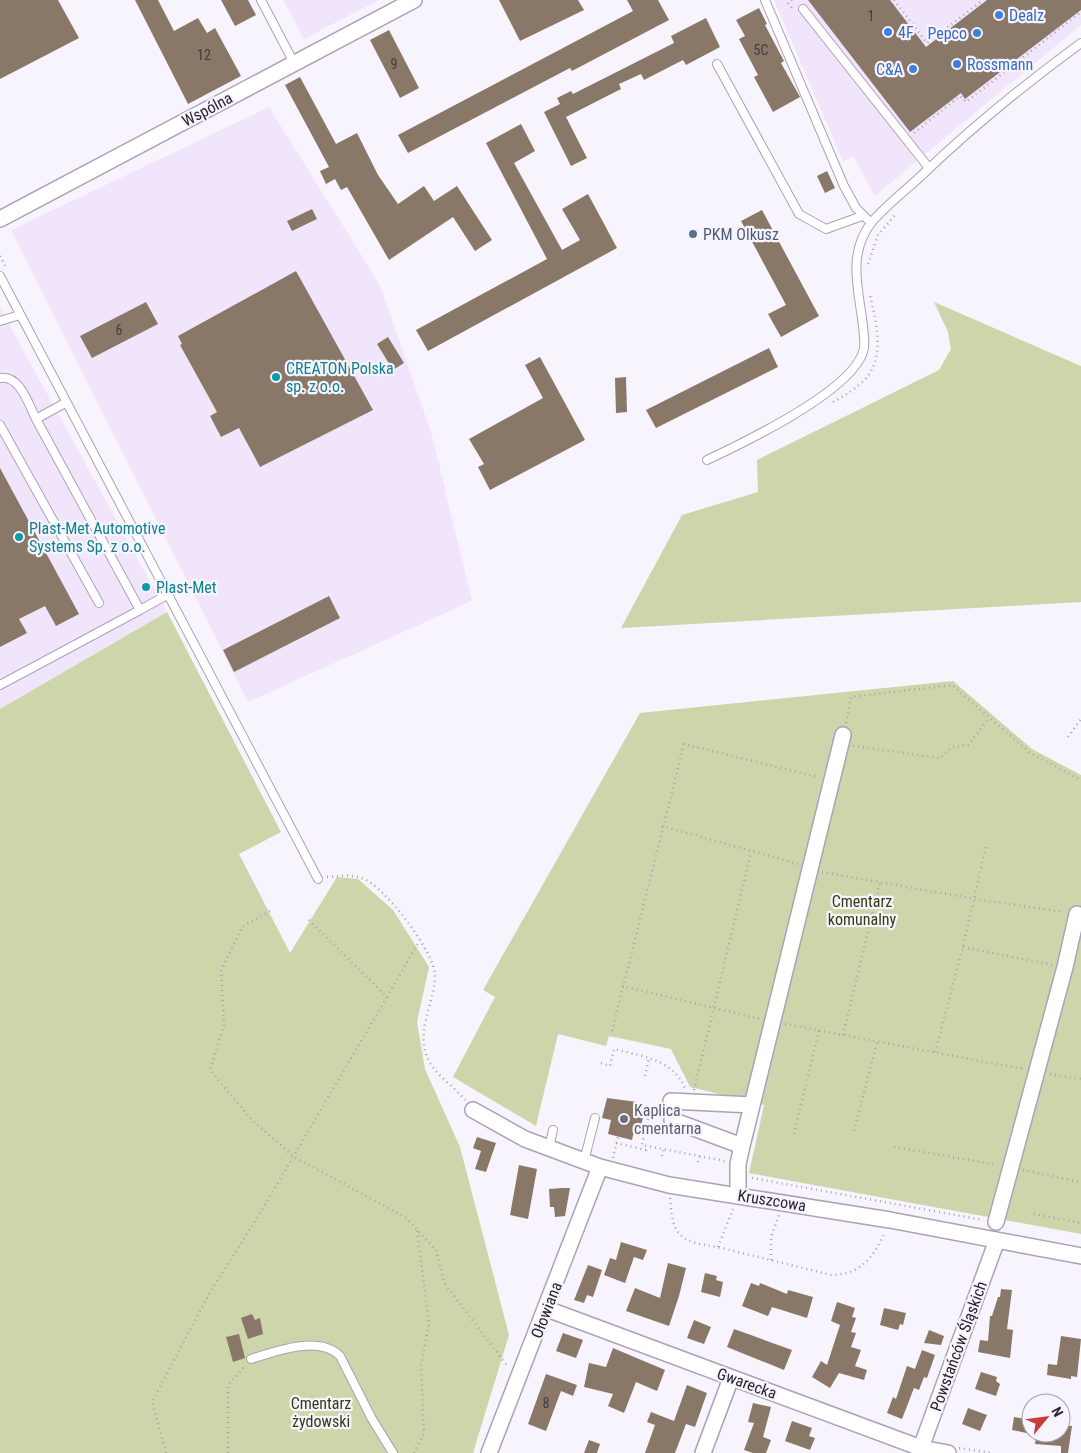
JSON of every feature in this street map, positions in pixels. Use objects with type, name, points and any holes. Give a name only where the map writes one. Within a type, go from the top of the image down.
[{"type":"street","name":"Wspólna","points":[[0,219],[414,0]]},
{"type":"street","points":[[738,1194],[738,1169],[742,1146],[842,740]]},
{"type":"street","points":[[996,1222],[1065,967],[1076,914]]},
{"type":"street","points":[[671,1101],[691,1100],[752,1105]]},
{"type":"street","name":"Kruszcowa","points":[[473,1110],[525,1139],[600,1167],[669,1184],[890,1220],[1081,1256]]},
{"type":"street","points":[[672,1120],[742,1146]]},
{"type":"street","name":"Ołowiana","points":[[489,1453],[547,1309],[600,1167]]},
{"type":"street","name":"Powstańców Śląskich","points":[[920,1451],[997,1240]]},
{"type":"street","name":"Gwarecka","points":[[547,1309],[920,1451],[951,1450]]},
{"type":"street","points":[[703,1453],[731,1378]]},
{"type":"lane","points":[[261,0],[294,63]]},
{"type":"lane","points":[[765,0],[844,186],[862,216],[871,224]]},
{"type":"lane","points":[[803,9],[929,168]]},
{"type":"lane","points":[[707,460],[759,436],[826,394],[859,362],[864,348],[855,271],[858,247],[871,224],[929,168],[1081,42]]},
{"type":"lane","points":[[717,64],[799,214],[826,228],[862,216]]},
{"type":"lane","points":[[0,276],[65,403],[318,879]]},
{"type":"lane","points":[[0,321],[20,315]]},
{"type":"lane","points":[[0,378],[8,377],[16,382],[140,610]]},
{"type":"lane","points":[[36,418],[65,403]]},
{"type":"lane","points":[[0,425],[98,603]]},
{"type":"lane","points":[[0,685],[167,596]]},
{"type":"lane","points":[[584,1161],[595,1118]]},
{"type":"lane","points":[[550,1148],[553,1130]]},
{"type":"lane","points":[[251,1359],[301,1346],[322,1346],[334,1350],[340,1356],[372,1419],[393,1453]]},
{"type":"path","points":[[894,0],[927,43],[983,0]]},
{"type":"path","points":[[910,136],[960,96],[966,102],[1081,12]]},
{"type":"path","points":[[868,272],[868,264],[878,235],[897,212]]},
{"type":"path","points":[[833,402],[860,384],[875,366],[878,351],[876,322],[869,289]]},
{"type":"path","points":[[989,718],[968,745],[952,747],[940,758],[842,740],[851,697],[952,685],[1029,752],[1081,780]]},
{"type":"path","points":[[1068,737],[1081,719]]},
{"type":"path","points":[[612,1031],[684,744],[832,781]]},
{"type":"path","points":[[662,826],[810,867],[816,871],[975,900],[1076,914]]},
{"type":"path","points":[[936,1052],[975,900],[986,846]]},
{"type":"path","points":[[691,1100],[751,852]]},
{"type":"path","points":[[318,879],[352,875],[366,879],[390,901],[419,941],[434,966],[436,977],[425,1022],[425,1053],[437,1073],[473,1110]]},
{"type":"path","points":[[843,1036],[880,882]]},
{"type":"path","points":[[270,911],[242,927],[221,972],[224,1025],[210,1070],[252,1120],[294,1157],[405,1217],[436,1250],[444,1284],[519,1380]]},
{"type":"path","points":[[309,920],[387,997]]},
{"type":"path","points":[[166,1453],[152,1402],[210,1292],[294,1157],[419,941]]},
{"type":"path","points":[[963,947],[1065,967]]},
{"type":"path","points":[[622,986],[843,1036],[1081,1079]]},
{"type":"path","points":[[794,1134],[819,1031]]},
{"type":"path","points":[[854,1131],[877,1042]]},
{"type":"path","points":[[601,1064],[610,1066],[614,1049],[649,1058],[672,1070],[683,1083],[691,1100]]},
{"type":"path","points":[[645,1076],[649,1058]]},
{"type":"path","points":[[649,1114],[642,1145],[700,1156],[738,1169],[996,1222]]},
{"type":"path","points":[[614,1153],[618,1136]]},
{"type":"path","points":[[616,1143],[646,1150],[647,1146]]},
{"type":"path","points":[[894,1147],[1081,1182]]},
{"type":"path","points":[[662,1156],[664,1149]]},
{"type":"path","points":[[698,1162],[700,1156]]},
{"type":"path","points":[[669,1184],[671,1218],[674,1230],[681,1238],[699,1245],[718,1247],[831,1275],[845,1275],[857,1270],[880,1242],[890,1220]]},
{"type":"path","points":[[718,1247],[738,1194]]},
{"type":"path","points":[[771,1260],[771,1237],[784,1202]]},
{"type":"path","points":[[1034,1214],[1081,1223]]},
{"type":"path","points":[[414,1453],[424,1433],[421,1365],[429,1324],[416,1229]]},
{"type":"path","points":[[228,1453],[228,1386],[251,1359]]},
{"type":"path","points":[[951,1450],[993,1453]]},
{"type":"shaded area","points":[[283,0],[379,0],[304,39]]},
{"type":"shaded area","points":[[774,0],[1081,0],[1081,25],[875,196],[853,156],[843,161]]},
{"type":"shaded area","points":[[269,107],[380,285],[432,435],[472,601],[248,702],[11,230]]},
{"type":"shaded area","points":[[0,308],[167,612],[0,709]]},
{"type":"green space","points":[[934,302],[1081,366],[1081,602],[621,628],[682,515],[758,492],[757,460],[939,370],[951,349],[948,332]]},
{"type":"green space","name":"Cmentarz żydowski","points":[[167,612],[281,832],[239,854],[290,953],[337,877],[358,879],[393,910],[429,967],[417,1022],[425,1069],[460,1147],[509,1335],[473,1453],[0,1453],[0,709]]},
{"type":"green space","name":"Cmentarz komunalny","points":[[953,681],[1032,749],[1081,775],[1081,1234],[749,1173],[764,1105],[690,1087],[671,1049],[609,1036],[606,1046],[558,1034],[536,1126],[453,1077],[495,997],[483,990],[640,713]]},
{"type":"building","points":[[0,0],[58,0],[79,38],[0,79]]},
{"type":"building","points":[[135,0],[158,0],[174,31],[198,18],[207,33],[215,28],[241,76],[188,104]]},
{"type":"building","points":[[221,0],[248,0],[256,15],[235,26]]},
{"type":"building","points":[[499,0],[578,0],[584,10],[520,41]]},
{"type":"building","points":[[627,0],[658,0],[669,20],[572,71],[570,68],[408,153],[398,135],[633,11]]},
{"type":"building","points":[[808,0],[890,0],[926,47],[987,0],[1081,0],[1081,10],[965,99],[961,93],[910,132]]},
{"type":"building","points":[[759,8],[767,24],[765,25],[784,61],[781,63],[800,97],[773,112],[754,77],[758,75],[739,39],[745,36],[736,20]]},
{"type":"building","points":[[706,18],[720,47],[686,65],[683,60],[644,80],[641,74],[619,84],[621,89],[566,117],[587,158],[571,166],[544,112],[560,104],[557,98],[571,91],[573,94],[674,43],[671,36]]},
{"type":"building","points":[[389,30],[419,88],[400,98],[370,40]]},
{"type":"building","points":[[300,77],[336,144],[357,133],[378,175],[398,204],[424,186],[434,201],[457,186],[492,240],[475,251],[453,217],[389,260],[347,187],[341,190],[335,179],[326,184],[320,171],[329,167],[285,85]]},
{"type":"building","points":[[521,124],[535,151],[514,163],[562,250],[580,240],[562,209],[588,194],[617,248],[428,351],[416,330],[547,259],[486,143]]},
{"type":"building","points":[[827,171],[835,188],[825,193],[817,176]]},
{"type":"building","points":[[312,209],[317,219],[292,231],[287,221]]},
{"type":"building","points":[[762,210],[819,316],[781,337],[768,314],[786,305],[741,221]]},
{"type":"building","name":"CREATON Polska sp. z o.o.","points":[[296,271],[373,410],[260,467],[239,428],[221,437],[210,416],[217,412],[180,345],[182,344],[178,336]]},
{"type":"building","points":[[146,302],[158,324],[92,358],[80,336]]},
{"type":"building","points":[[388,337],[404,363],[393,370],[377,344]]},
{"type":"building","points":[[769,348],[778,367],[656,428],[646,410]]},
{"type":"building","points":[[540,357],[585,440],[490,490],[478,467],[484,464],[469,439],[543,398],[525,365]]},
{"type":"building","points":[[626,377],[627,412],[616,413],[615,378]]},
{"type":"building","name":"Plast-Met Automotive Systems Sp. z o.o.","points":[[0,468],[79,614],[56,626],[45,606],[19,619],[27,633],[0,647]]},
{"type":"building","points":[[329,596],[340,618],[234,672],[223,650]]},
{"type":"building","name":"Kaplica cmentarna","points":[[607,1098],[637,1102],[634,1112],[644,1115],[640,1128],[635,1127],[632,1140],[608,1134],[611,1120],[602,1118]]},
{"type":"building","points":[[477,1137],[496,1143],[486,1172],[475,1169],[481,1151],[473,1148]]},
{"type":"building","points":[[519,1165],[537,1169],[528,1219],[510,1215]]},
{"type":"building","points":[[570,1188],[565,1216],[555,1217],[554,1207],[550,1207],[549,1189]]},
{"type":"building","points":[[621,1242],[647,1250],[643,1260],[634,1257],[625,1283],[604,1275],[610,1258],[616,1260]]},
{"type":"building","points":[[668,1263],[686,1268],[669,1326],[626,1311],[635,1288],[660,1298]]},
{"type":"building","points":[[588,1265],[602,1270],[593,1297],[587,1295],[584,1303],[574,1300]]},
{"type":"building","points":[[705,1273],[717,1276],[716,1280],[723,1282],[720,1297],[701,1292]]},
{"type":"building","points":[[751,1283],[759,1286],[760,1283],[787,1294],[788,1290],[813,1297],[807,1318],[772,1307],[768,1316],[742,1306]]},
{"type":"building","points":[[1001,1289],[1012,1290],[1007,1329],[1013,1330],[1010,1358],[978,1352],[980,1340],[988,1341],[990,1316],[992,1316],[998,1297],[1000,1297]]},
{"type":"building","points":[[837,1302],[855,1308],[852,1317],[856,1318],[851,1332],[856,1333],[851,1347],[861,1350],[855,1366],[867,1370],[864,1380],[839,1373],[830,1388],[812,1377],[821,1361],[827,1365],[840,1325],[831,1321]]},
{"type":"building","points":[[884,1308],[906,1313],[903,1325],[900,1324],[898,1330],[880,1325]]},
{"type":"building","points":[[252,1314],[255,1320],[260,1318],[263,1334],[248,1339],[241,1318]]},
{"type":"building","points":[[694,1320],[711,1327],[704,1344],[687,1338]]},
{"type":"building","points":[[734,1329],[792,1350],[784,1370],[727,1347]]},
{"type":"building","points":[[929,1330],[944,1336],[941,1345],[924,1343]]},
{"type":"building","points":[[563,1333],[583,1340],[576,1358],[556,1351]]},
{"type":"building","points":[[239,1334],[245,1358],[233,1362],[226,1337]]},
{"type":"building","points":[[1061,1336],[1081,1339],[1077,1377],[1071,1376],[1071,1379],[1047,1375],[1048,1364],[1057,1365]]},
{"type":"building","points":[[613,1348],[665,1370],[657,1391],[636,1382],[624,1413],[608,1406],[613,1394],[584,1387],[589,1363],[606,1367]]},
{"type":"building","points":[[922,1350],[935,1355],[927,1378],[924,1377],[919,1390],[914,1388],[902,1419],[887,1413],[893,1397],[896,1399],[907,1366],[915,1369]]},
{"type":"building","points":[[981,1372],[997,1377],[996,1381],[1000,1384],[996,1396],[975,1389]]},
{"type":"building","points":[[546,1374],[577,1385],[573,1396],[561,1391],[546,1431],[528,1424]]},
{"type":"building","points":[[687,1385],[707,1393],[695,1427],[686,1424],[675,1453],[645,1453],[655,1425],[647,1422],[651,1412],[674,1421]]},
{"type":"building","points":[[753,1403],[771,1407],[763,1437],[771,1440],[766,1453],[753,1453],[744,1450],[754,1423],[748,1422]]},
{"type":"building","points":[[968,1408],[987,1415],[980,1431],[962,1424]]},
{"type":"building","points":[[1014,1417],[1021,1418],[1021,1432],[1012,1430]]},
{"type":"building","points":[[792,1421],[812,1428],[809,1436],[815,1438],[810,1450],[785,1441]]},
{"type":"building","points":[[589,1440],[600,1444],[597,1453],[584,1453]]},
{"type":"building","points":[[1069,1443],[1068,1453],[1061,1453],[1061,1446],[1035,1444]]},
{"type":"place","name":"Dealz","points":[[999,15]]},
{"type":"place","name":"4F","points":[[888,32]]},
{"type":"place","name":"Pepco","points":[[977,33]]},
{"type":"place","name":"Rossmann","points":[[957,64]]},
{"type":"place","name":"C&A","points":[[913,69]]},
{"type":"place","name":"PKM Olkusz","points":[[693,234]]},
{"type":"place","name":"CREATON Polska sp. z o.o.","points":[[276,377]]},
{"type":"place","name":"Plast-Met Automotive Systems Sp. z o.o.","points":[[19,537]]},
{"type":"place","name":"Plast-Met","points":[[146,587]]},
{"type":"place","name":"Kaplica cmentarna","points":[[624,1119]]}]
